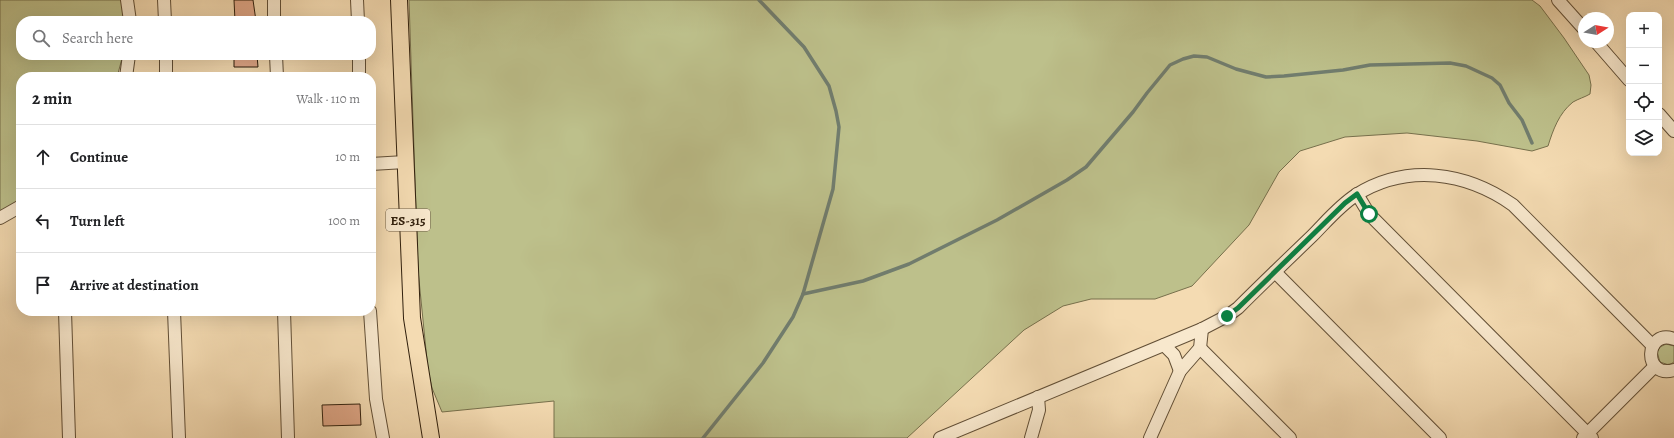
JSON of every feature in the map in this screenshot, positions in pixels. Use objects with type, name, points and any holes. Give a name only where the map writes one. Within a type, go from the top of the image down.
[{"type":"main road","name":"ES-315","points":[[399,0],[412,318],[431,438]]},
{"type":"street","points":[[127,0],[129,16]]},
{"type":"street","points":[[164,0],[165,16]]},
{"type":"street","points":[[274,0],[274,16]]},
{"type":"street","points":[[358,0],[358,16]]},
{"type":"street","points":[[1558,0],[1578,22]]},
{"type":"street","points":[[1601,48],[1626,77]]},
{"type":"street","points":[[127,72],[128,60]]},
{"type":"street","points":[[166,60],[166,72]]},
{"type":"street","points":[[276,60],[276,72]]},
{"type":"street","points":[[359,60],[359,72]]},
{"type":"street","points":[[1662,117],[1674,131]]},
{"type":"street","points":[[376,164],[405,162]]},
{"type":"street","points":[[940,438],[1202,329],[1227,316],[1238,308],[1345,203],[1357,194],[1397,178],[1426,175],[1457,178],[1487,189],[1513,205],[1653,346]]},
{"type":"street","points":[[1357,194],[1369,214],[1587,437],[1655,366]]},
{"type":"street","points":[[0,218],[16,209]]},
{"type":"street","points":[[1275,272],[1440,438]]},
{"type":"street","points":[[65,316],[69,438]]},
{"type":"street","points":[[174,316],[179,438]]},
{"type":"street","points":[[284,316],[288,438]]},
{"type":"street","points":[[370,316],[376,399],[383,438]]},
{"type":"street","points":[[1150,438],[1180,372],[1200,348],[1202,329]]},
{"type":"street","points":[[1674,329],[1670,338],[1660,339],[1653,346],[1651,357],[1655,366],[1664,371],[1674,370]]},
{"type":"street","points":[[1164,345],[1174,355],[1180,372]]},
{"type":"street","points":[[1200,348],[1290,438]]},
{"type":"street","points":[[1031,438],[1039,410],[1038,397]]},
{"type":"green space","points":[[0,0],[121,0],[124,16],[16,16],[16,60],[122,60],[118,72],[16,72],[16,203],[0,211]]},
{"type":"green space","points":[[409,0],[1532,0],[1540,6],[1564,38],[1589,75],[1591,85],[1590,94],[1573,102],[1564,111],[1554,128],[1548,146],[1532,151],[1477,141],[1407,133],[1345,137],[1300,151],[1279,172],[1249,225],[1192,286],[1155,299],[1091,299],[1063,306],[1024,330],[907,438],[554,438],[554,401],[442,412],[432,388],[428,370],[418,270]]},
{"type":"green space","points":[[1666,344],[1674,346],[1674,362],[1669,365],[1660,362],[1657,352],[1660,347]]},
{"type":"building","points":[[234,0],[253,0],[255,16],[235,16]]},
{"type":"building","points":[[234,60],[257,60],[258,67],[234,67]]},
{"type":"building","points":[[360,404],[361,425],[323,426],[322,405]]},
{"type":"waterway","points":[[703,438],[763,363],[793,317],[803,294],[833,189],[839,127],[829,86],[804,47],[759,0]]},
{"type":"waterway","points":[[803,294],[863,281],[909,264],[997,220],[1067,180],[1086,167],[1133,112],[1170,65],[1194,56],[1207,57],[1236,69],[1266,77],[1343,70],[1370,65],[1450,63],[1466,66],[1492,78],[1500,85],[1509,103],[1522,120],[1532,143]]},
{"type":"route","points":[[1227,316],[1238,308],[1345,203],[1357,194],[1369,214]]}]
